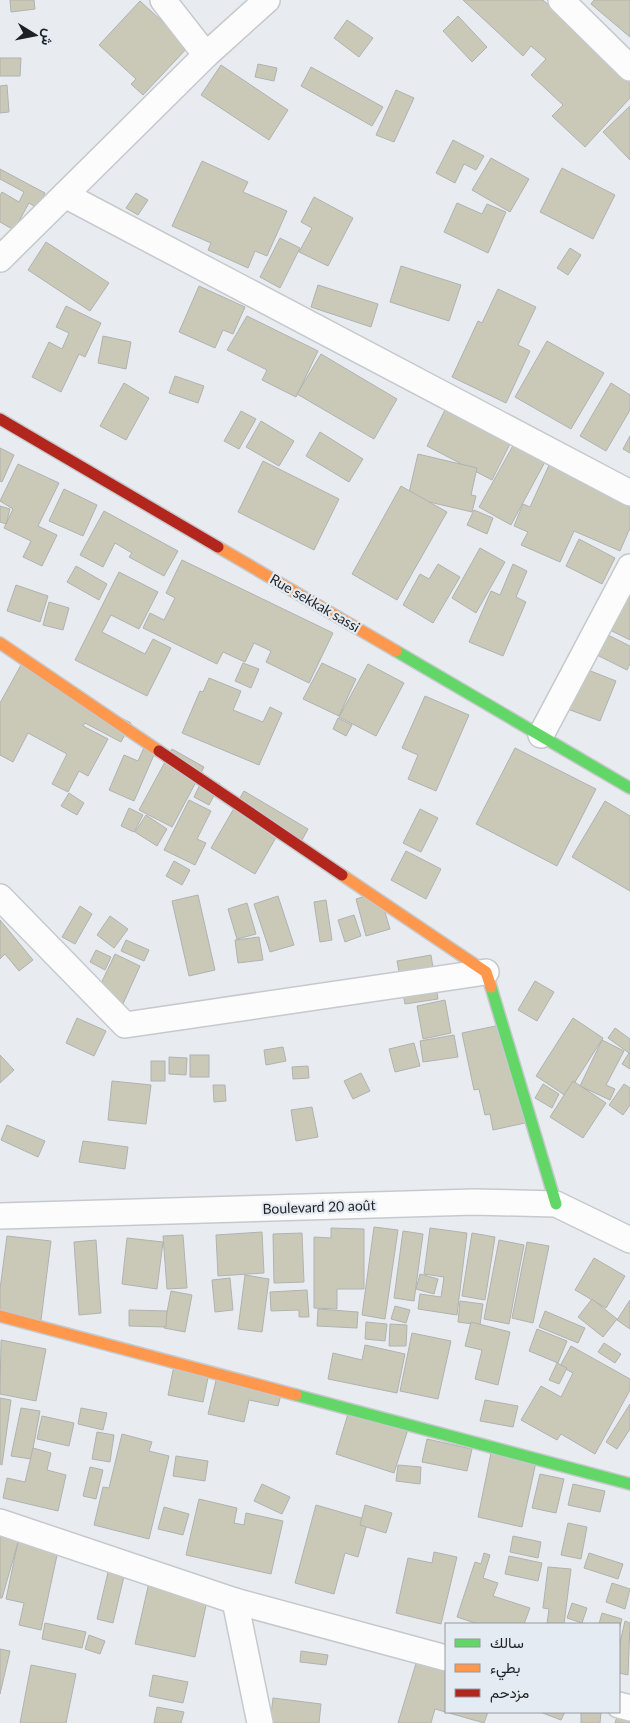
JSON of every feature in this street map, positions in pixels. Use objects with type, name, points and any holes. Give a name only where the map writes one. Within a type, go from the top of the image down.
[{"type":"street","points":[[163,0],[206,55]]},
{"type":"street","points":[[0,259],[206,55],[266,0]]},
{"type":"street","points":[[561,0],[630,68]]},
{"type":"street","points":[[65,195],[630,493]]},
{"type":"street","name":"Rue sekkak sassi","points":[[0,419],[630,788]]},
{"type":"street","points":[[541,735],[630,567]]},
{"type":"street","points":[[0,643],[486,972],[556,1204]]},
{"type":"street","points":[[0,897],[125,1025],[486,972]]},
{"type":"street","name":"Boulevard 20 août","points":[[0,1216],[474,1202],[556,1204],[630,1240]]},
{"type":"street","points":[[0,1316],[630,1484]]},
{"type":"street","points":[[0,1522],[235,1601],[445,1658]]},
{"type":"street","points":[[235,1601],[260,1723]]},
{"type":"building","points":[[10,0],[34,0],[35,9],[11,12]]},
{"type":"building","points":[[463,0],[543,0],[630,80],[630,98],[585,147],[552,116],[563,105],[531,75],[546,59],[531,46],[523,56]]},
{"type":"building","points":[[594,0],[630,0],[630,37],[591,4]]},
{"type":"building","points":[[140,1],[189,46],[143,95],[131,84],[136,79],[99,45]]},
{"type":"building","points":[[458,16],[487,47],[472,62],[443,31]]},
{"type":"building","points":[[347,20],[373,38],[359,57],[334,38]]},
{"type":"building","points":[[0,58],[21,58],[20,76],[0,76]]},
{"type":"building","points":[[258,64],[277,68],[274,81],[255,77]]},
{"type":"building","points":[[221,65],[288,110],[269,140],[201,95]]},
{"type":"building","points":[[311,67],[383,107],[372,126],[301,86]]},
{"type":"building","points":[[7,85],[9,112],[0,113],[0,86]]},
{"type":"building","points":[[396,90],[414,98],[394,142],[376,135]]},
{"type":"building","points":[[630,106],[630,160],[603,132]]},
{"type":"building","points":[[453,140],[484,156],[476,170],[464,164],[455,183],[436,173]]},
{"type":"building","points":[[491,158],[529,179],[510,212],[472,190]]},
{"type":"building","points":[[202,161],[248,182],[243,192],[287,211],[267,256],[255,251],[248,268],[208,250],[211,243],[172,226]]},
{"type":"building","points":[[562,168],[615,195],[593,239],[540,212]]},
{"type":"building","points":[[0,169],[45,193],[37,208],[29,203],[14,230],[0,222],[0,195],[2,192],[19,202],[24,192],[0,179]]},
{"type":"building","points":[[136,193],[148,200],[138,215],[126,208]]},
{"type":"building","points":[[314,197],[353,218],[328,266],[299,252],[312,228],[301,222]]},
{"type":"building","points":[[457,203],[482,214],[487,204],[506,212],[488,253],[444,232]]},
{"type":"building","points":[[280,238],[300,248],[280,288],[260,277]]},
{"type":"building","points":[[46,242],[109,283],[90,311],[28,270]]},
{"type":"building","points":[[570,248],[581,255],[568,275],[557,268]]},
{"type":"building","points":[[401,266],[461,285],[449,321],[390,302]]},
{"type":"building","points":[[318,285],[378,304],[371,327],[311,307]]},
{"type":"building","points":[[199,286],[245,307],[233,334],[223,330],[215,348],[179,332]]},
{"type":"building","points":[[498,289],[536,307],[518,345],[530,351],[506,403],[452,377],[478,321],[482,323]]},
{"type":"building","points":[[66,306],[101,323],[85,357],[79,354],[61,392],[32,377],[49,342],[62,349],[69,333],[56,327]]},
{"type":"building","points":[[247,316],[318,351],[296,397],[262,380],[267,370],[227,350]]},
{"type":"building","points":[[103,336],[131,342],[126,369],[98,363]]},
{"type":"building","points":[[547,341],[604,373],[571,429],[515,397]]},
{"type":"building","points":[[321,354],[397,399],[374,439],[297,394]]},
{"type":"building","points":[[175,376],[204,386],[198,403],[169,393]]},
{"type":"building","points":[[124,383],[149,398],[126,440],[100,426]]},
{"type":"building","points":[[611,383],[630,395],[630,410],[606,451],[580,436]]},
{"type":"building","points":[[448,404],[513,438],[492,480],[427,446]]},
{"type":"building","points":[[241,411],[256,419],[239,449],[224,441]]},
{"type":"building","points":[[261,421],[294,441],[279,466],[246,447]]},
{"type":"building","points":[[320,432],[363,459],[349,482],[306,456]]},
{"type":"building","points":[[630,436],[630,453],[623,449]]},
{"type":"building","points":[[515,442],[546,460],[511,525],[479,507]]},
{"type":"building","points":[[0,448],[14,455],[2,482],[0,481]]},
{"type":"building","points":[[418,454],[477,468],[471,495],[476,496],[472,512],[408,497]]},
{"type":"building","points":[[263,461],[339,499],[314,550],[238,512]]},
{"type":"building","points":[[550,463],[630,497],[630,528],[620,551],[574,531],[560,562],[521,545],[528,532],[514,526],[523,504],[530,507]]},
{"type":"building","points":[[18,464],[59,483],[38,526],[57,535],[42,566],[23,557],[31,541],[4,528],[13,509],[0,501]]},
{"type":"building","points":[[401,486],[447,512],[397,600],[352,574]]},
{"type":"building","points":[[64,489],[97,505],[83,536],[49,521]]},
{"type":"building","points":[[0,506],[10,509],[6,524],[0,522]]},
{"type":"building","points":[[474,510],[493,518],[487,534],[467,525]]},
{"type":"building","points":[[104,511],[178,551],[164,576],[129,557],[132,553],[115,543],[103,567],[80,555]]},
{"type":"building","points":[[579,539],[615,558],[602,584],[566,566]]},
{"type":"building","points":[[480,548],[505,562],[476,613],[452,598]]},
{"type":"building","points":[[182,560],[333,633],[309,683],[266,662],[271,651],[254,643],[245,662],[223,652],[217,664],[143,628],[150,613],[164,620],[175,598],[166,593]]},
{"type":"building","points":[[438,564],[460,577],[433,623],[403,605],[420,574],[429,579]]},
{"type":"building","points":[[513,564],[527,571],[516,597],[526,602],[503,656],[469,642],[491,591],[500,595]]},
{"type":"building","points":[[76,566],[107,584],[99,600],[67,582]]},
{"type":"building","points":[[119,572],[158,592],[139,629],[111,615],[102,632],[145,654],[153,639],[171,648],[147,696],[75,660]]},
{"type":"building","points":[[16,585],[48,596],[40,622],[7,611]]},
{"type":"building","points":[[619,590],[630,595],[630,640],[602,626]]},
{"type":"building","points":[[49,602],[69,608],[63,630],[43,625]]},
{"type":"building","points":[[602,632],[630,646],[630,664],[627,670],[591,652]]},
{"type":"building","points":[[243,663],[259,669],[251,688],[235,681]]},
{"type":"building","points":[[322,663],[356,679],[339,716],[303,699]]},
{"type":"building","points":[[368,664],[404,683],[376,736],[339,717]]},
{"type":"building","points":[[21,665],[131,723],[121,742],[85,723],[83,726],[108,739],[88,776],[79,771],[68,792],[52,784],[67,754],[28,733],[13,762],[0,755],[0,703]]},
{"type":"building","points":[[578,666],[616,681],[600,721],[562,707]]},
{"type":"building","points":[[209,678],[241,691],[233,710],[263,722],[270,707],[282,713],[259,765],[182,733],[200,691],[203,692]]},
{"type":"building","points":[[425,696],[469,715],[436,791],[408,779],[418,755],[402,748]]},
{"type":"building","points":[[338,718],[352,725],[346,736],[333,729]]},
{"type":"building","points":[[146,743],[157,748],[134,801],[109,790],[124,755],[138,761]]},
{"type":"building","points":[[515,748],[596,789],[557,866],[476,824]]},
{"type":"building","points":[[172,749],[204,767],[172,827],[139,810]]},
{"type":"building","points":[[204,776],[220,784],[209,805],[194,797]]},
{"type":"building","points":[[244,791],[308,829],[302,840],[282,827],[255,874],[211,848]]},
{"type":"building","points":[[69,793],[84,803],[77,815],[61,806]]},
{"type":"building","points":[[189,800],[211,811],[197,839],[206,843],[195,865],[164,850]]},
{"type":"building","points":[[605,801],[630,816],[630,891],[572,857]]},
{"type":"building","points":[[129,808],[143,815],[134,832],[121,826]]},
{"type":"building","points":[[420,809],[438,818],[421,852],[403,843]]},
{"type":"building","points":[[146,815],[167,829],[157,846],[135,832]]},
{"type":"building","points":[[406,851],[441,869],[426,899],[391,880]]},
{"type":"building","points":[[174,861],[190,870],[182,885],[166,876]]},
{"type":"building","points":[[379,892],[390,929],[366,936],[356,899]]},
{"type":"building","points":[[198,895],[215,970],[189,976],[172,901]]},
{"type":"building","points":[[278,896],[294,945],[270,952],[254,904]]},
{"type":"building","points":[[326,900],[332,940],[320,942],[314,902]]},
{"type":"building","points":[[247,903],[256,934],[237,939],[228,909]]},
{"type":"building","points":[[80,906],[92,914],[75,944],[62,937]]},
{"type":"building","points":[[354,915],[361,936],[345,942],[338,920]]},
{"type":"building","points":[[110,916],[128,929],[114,948],[97,935]]},
{"type":"building","points":[[0,920],[33,960],[19,971],[5,954],[0,959]]},
{"type":"building","points":[[259,937],[263,960],[238,963],[235,940]]},
{"type":"building","points":[[126,940],[149,950],[144,961],[121,951]]},
{"type":"building","points":[[96,950],[111,957],[105,970],[90,962]]},
{"type":"building","points":[[115,954],[140,966],[122,1006],[96,994]]},
{"type":"building","points":[[431,955],[438,999],[405,1004],[397,961]]},
{"type":"building","points":[[535,981],[554,992],[537,1021],[518,1010]]},
{"type":"building","points":[[445,1000],[451,1033],[423,1039],[417,1006]]},
{"type":"building","points":[[77,1018],[106,1031],[94,1056],[66,1043]]},
{"type":"building","points":[[573,1018],[603,1038],[566,1096],[536,1076]]},
{"type":"building","points":[[505,1024],[525,1123],[493,1130],[490,1114],[485,1115],[479,1089],[474,1090],[462,1033]]},
{"type":"building","points":[[615,1028],[630,1039],[630,1069],[622,1064],[629,1053],[608,1038]]},
{"type":"building","points":[[454,1035],[458,1057],[423,1062],[420,1041]]},
{"type":"building","points":[[602,1040],[624,1051],[606,1085],[615,1089],[610,1100],[580,1086]]},
{"type":"building","points":[[414,1043],[420,1066],[395,1072],[389,1049]]},
{"type":"building","points":[[283,1047],[286,1061],[266,1065],[264,1050]]},
{"type":"building","points":[[0,1055],[14,1070],[0,1083]]},
{"type":"building","points":[[190,1055],[209,1055],[209,1077],[190,1077]]},
{"type":"building","points":[[169,1057],[187,1058],[186,1075],[169,1074]]},
{"type":"building","points":[[151,1061],[165,1061],[165,1081],[151,1081]]},
{"type":"building","points":[[308,1066],[309,1078],[293,1079],[292,1067]]},
{"type":"building","points":[[361,1073],[370,1091],[353,1099],[344,1081]]},
{"type":"building","points":[[112,1081],[151,1085],[146,1124],[108,1120]]},
{"type":"building","points":[[573,1081],[606,1103],[583,1138],[550,1117]]},
{"type":"building","points":[[543,1084],[559,1094],[552,1108],[535,1098]]},
{"type":"building","points":[[624,1084],[630,1088],[630,1105],[623,1115],[609,1105]]},
{"type":"building","points":[[213,1085],[225,1085],[226,1101],[214,1102]]},
{"type":"building","points":[[312,1107],[318,1137],[296,1141],[291,1110]]},
{"type":"building","points":[[7,1125],[45,1141],[38,1157],[1,1140]]},
{"type":"building","points":[[83,1141],[128,1147],[125,1169],[79,1162]]},
{"type":"building","points":[[374,1227],[398,1230],[385,1319],[362,1315]]},
{"type":"building","points":[[331,1228],[364,1229],[364,1289],[337,1289],[337,1309],[314,1308],[314,1237],[331,1238]]},
{"type":"building","points":[[430,1228],[467,1233],[457,1315],[418,1309],[420,1294],[441,1297],[444,1277],[424,1274]]},
{"type":"building","points":[[403,1231],[423,1234],[414,1301],[394,1298]]},
{"type":"building","points":[[262,1232],[264,1273],[218,1276],[216,1235]]},
{"type":"building","points":[[302,1233],[304,1282],[274,1283],[273,1234]]},
{"type":"building","points":[[472,1233],[495,1237],[485,1300],[462,1296]]},
{"type":"building","points":[[183,1235],[187,1288],[167,1289],[163,1236]]},
{"type":"building","points":[[7,1236],[51,1241],[41,1320],[0,1315],[0,1289]]},
{"type":"building","points":[[127,1238],[163,1242],[157,1289],[122,1284]]},
{"type":"building","points":[[96,1240],[101,1313],[79,1315],[74,1242]]},
{"type":"building","points":[[499,1240],[524,1245],[509,1324],[484,1319]]},
{"type":"building","points":[[527,1242],[549,1246],[533,1323],[512,1318]]},
{"type":"building","points":[[594,1258],[625,1276],[606,1308],[575,1290]]},
{"type":"building","points":[[420,1274],[438,1279],[434,1294],[416,1289]]},
{"type":"building","points":[[245,1275],[269,1279],[262,1332],[238,1329]]},
{"type":"building","points":[[230,1278],[233,1310],[215,1312],[212,1280]]},
{"type":"building","points":[[307,1290],[309,1317],[299,1317],[299,1310],[271,1311],[270,1292]]},
{"type":"building","points":[[171,1291],[192,1295],[185,1332],[164,1328]]},
{"type":"building","points":[[592,1299],[617,1319],[603,1337],[578,1317]]},
{"type":"building","points":[[630,1300],[630,1329],[617,1320]]},
{"type":"building","points":[[460,1301],[483,1304],[480,1325],[458,1322]]},
{"type":"building","points":[[395,1306],[410,1310],[406,1323],[391,1319]]},
{"type":"building","points":[[318,1309],[358,1312],[357,1328],[317,1326]]},
{"type":"building","points":[[129,1310],[167,1311],[166,1327],[129,1326]]},
{"type":"building","points":[[545,1311],[585,1328],[578,1343],[539,1327]]},
{"type":"building","points":[[366,1322],[387,1324],[385,1341],[365,1339]]},
{"type":"building","points":[[471,1322],[510,1332],[498,1385],[475,1379],[482,1350],[465,1346]]},
{"type":"building","points":[[390,1324],[407,1325],[406,1346],[389,1346]]},
{"type":"building","points":[[537,1329],[567,1341],[558,1363],[529,1351]]},
{"type":"building","points":[[412,1333],[451,1341],[438,1399],[400,1391]]},
{"type":"building","points":[[1,1340],[46,1349],[36,1401],[0,1394]]},
{"type":"building","points":[[604,1343],[621,1354],[615,1363],[598,1352]]},
{"type":"building","points":[[365,1345],[405,1354],[397,1393],[328,1379],[333,1353],[362,1360]]},
{"type":"building","points":[[571,1346],[630,1379],[630,1390],[595,1454],[561,1434],[557,1440],[521,1420],[541,1386],[561,1397],[573,1373],[560,1366]]},
{"type":"building","points":[[175,1361],[210,1368],[203,1402],[168,1395]]},
{"type":"building","points":[[557,1363],[567,1368],[559,1384],[549,1380]]},
{"type":"building","points":[[218,1372],[283,1387],[278,1406],[249,1400],[244,1422],[208,1414]]},
{"type":"building","points":[[0,1398],[11,1400],[2,1465],[0,1464]]},
{"type":"building","points":[[485,1400],[518,1406],[513,1427],[480,1421]]},
{"type":"building","points":[[630,1404],[630,1429],[617,1449],[606,1442]]},
{"type":"building","points":[[350,1407],[409,1426],[394,1473],[336,1454]]},
{"type":"building","points":[[21,1408],[40,1411],[31,1459],[11,1456]]},
{"type":"building","points":[[81,1408],[107,1413],[103,1430],[78,1424]]},
{"type":"building","points":[[42,1416],[74,1423],[69,1446],[37,1439]]},
{"type":"building","points":[[97,1432],[114,1435],[110,1462],[92,1459]]},
{"type":"building","points":[[122,1434],[152,1442],[149,1451],[169,1456],[149,1539],[94,1525],[103,1487],[109,1488]]},
{"type":"building","points":[[427,1439],[472,1449],[467,1471],[422,1462]]},
{"type":"building","points":[[33,1448],[51,1453],[47,1470],[66,1475],[58,1511],[3,1498],[7,1478],[25,1482]]},
{"type":"building","points":[[491,1453],[536,1462],[522,1527],[478,1517]]},
{"type":"building","points":[[176,1456],[208,1461],[205,1481],[173,1476]]},
{"type":"building","points":[[398,1465],[421,1467],[420,1484],[396,1481]]},
{"type":"building","points":[[90,1467],[103,1470],[96,1499],[83,1496]]},
{"type":"building","points":[[540,1474],[564,1479],[556,1513],[532,1508]]},
{"type":"building","points":[[262,1484],[290,1497],[282,1514],[254,1501]]},
{"type":"building","points":[[573,1484],[605,1491],[600,1512],[568,1505]]},
{"type":"building","points":[[199,1499],[237,1508],[234,1523],[244,1525],[246,1513],[283,1521],[271,1574],[186,1555]]},
{"type":"building","points":[[316,1505],[368,1520],[358,1557],[345,1553],[334,1594],[295,1583]]},
{"type":"building","points":[[365,1505],[392,1513],[386,1533],[360,1525]]},
{"type":"building","points":[[164,1507],[189,1514],[183,1535],[158,1529]]},
{"type":"building","points":[[568,1523],[587,1527],[581,1559],[561,1555]]},
{"type":"building","points":[[0,1533],[19,1539],[2,1598],[0,1598]]},
{"type":"building","points":[[513,1536],[541,1542],[538,1558],[510,1552]]},
{"type":"building","points":[[19,1537],[59,1546],[41,1630],[19,1625],[24,1603],[6,1599]]},
{"type":"building","points":[[434,1552],[457,1557],[441,1624],[396,1613],[408,1558],[432,1563]]},
{"type":"building","points":[[484,1553],[490,1555],[483,1578],[498,1583],[493,1596],[530,1608],[524,1623],[475,1623],[457,1617],[475,1562],[481,1564]]},
{"type":"building","points":[[589,1553],[623,1564],[618,1579],[584,1568]]},
{"type":"building","points":[[509,1556],[542,1563],[538,1581],[505,1574]]},
{"type":"building","points":[[548,1567],[571,1569],[564,1623],[547,1623],[549,1609],[543,1608]]},
{"type":"building","points":[[109,1568],[125,1572],[113,1623],[97,1619]]},
{"type":"building","points":[[150,1578],[209,1591],[195,1657],[135,1644]]},
{"type":"building","points":[[612,1583],[630,1589],[625,1609],[606,1602]]},
{"type":"building","points":[[572,1603],[587,1608],[582,1623],[567,1618]]},
{"type":"building","points":[[602,1613],[622,1619],[620,1626],[620,1623],[599,1623]]},
{"type":"building","points":[[625,1621],[630,1623],[628,1675],[620,1673],[620,1643]]},
{"type":"building","points":[[45,1623],[86,1632],[82,1648],[42,1639]]},
{"type":"building","points":[[89,1635],[105,1641],[100,1654],[85,1649]]},
{"type":"building","points":[[421,1647],[445,1655],[445,1712],[435,1709],[431,1723],[398,1723]]},
{"type":"building","points":[[0,1649],[10,1651],[0,1694]]},
{"type":"building","points":[[301,1651],[328,1655],[326,1665],[300,1662]]},
{"type":"building","points":[[31,1665],[76,1674],[66,1723],[20,1723]]},
{"type":"building","points":[[153,1675],[188,1682],[183,1703],[149,1696]]},
{"type":"building","points":[[273,1698],[321,1704],[319,1723],[270,1723]]},
{"type":"building","points":[[157,1707],[184,1712],[181,1723],[154,1723]]},
{"type":"building","points":[[620,1711],[630,1715],[630,1723],[615,1723]]},
{"type":"building","points":[[449,1713],[488,1713],[484,1723]]},
{"type":"building","points":[[543,1713],[564,1713],[561,1720]]},
{"type":"building","points":[[581,1713],[601,1713],[600,1723],[581,1723]]},
{"type":"traffic: fast","points":[[396,651],[630,788]]},
{"type":"traffic: fast","points":[[491,987],[556,1204]]},
{"type":"traffic: fast","points":[[296,1395],[630,1484]]},
{"type":"traffic: slow","points":[[218,547],[396,651]]},
{"type":"traffic: slow","points":[[0,643],[159,751]]},
{"type":"traffic: slow","points":[[342,875],[486,972],[491,987]]},
{"type":"traffic: slow","points":[[0,1316],[296,1395]]},
{"type":"traffic: jam","points":[[0,419],[218,547]]},
{"type":"traffic: jam","points":[[159,751],[342,875]]}]
